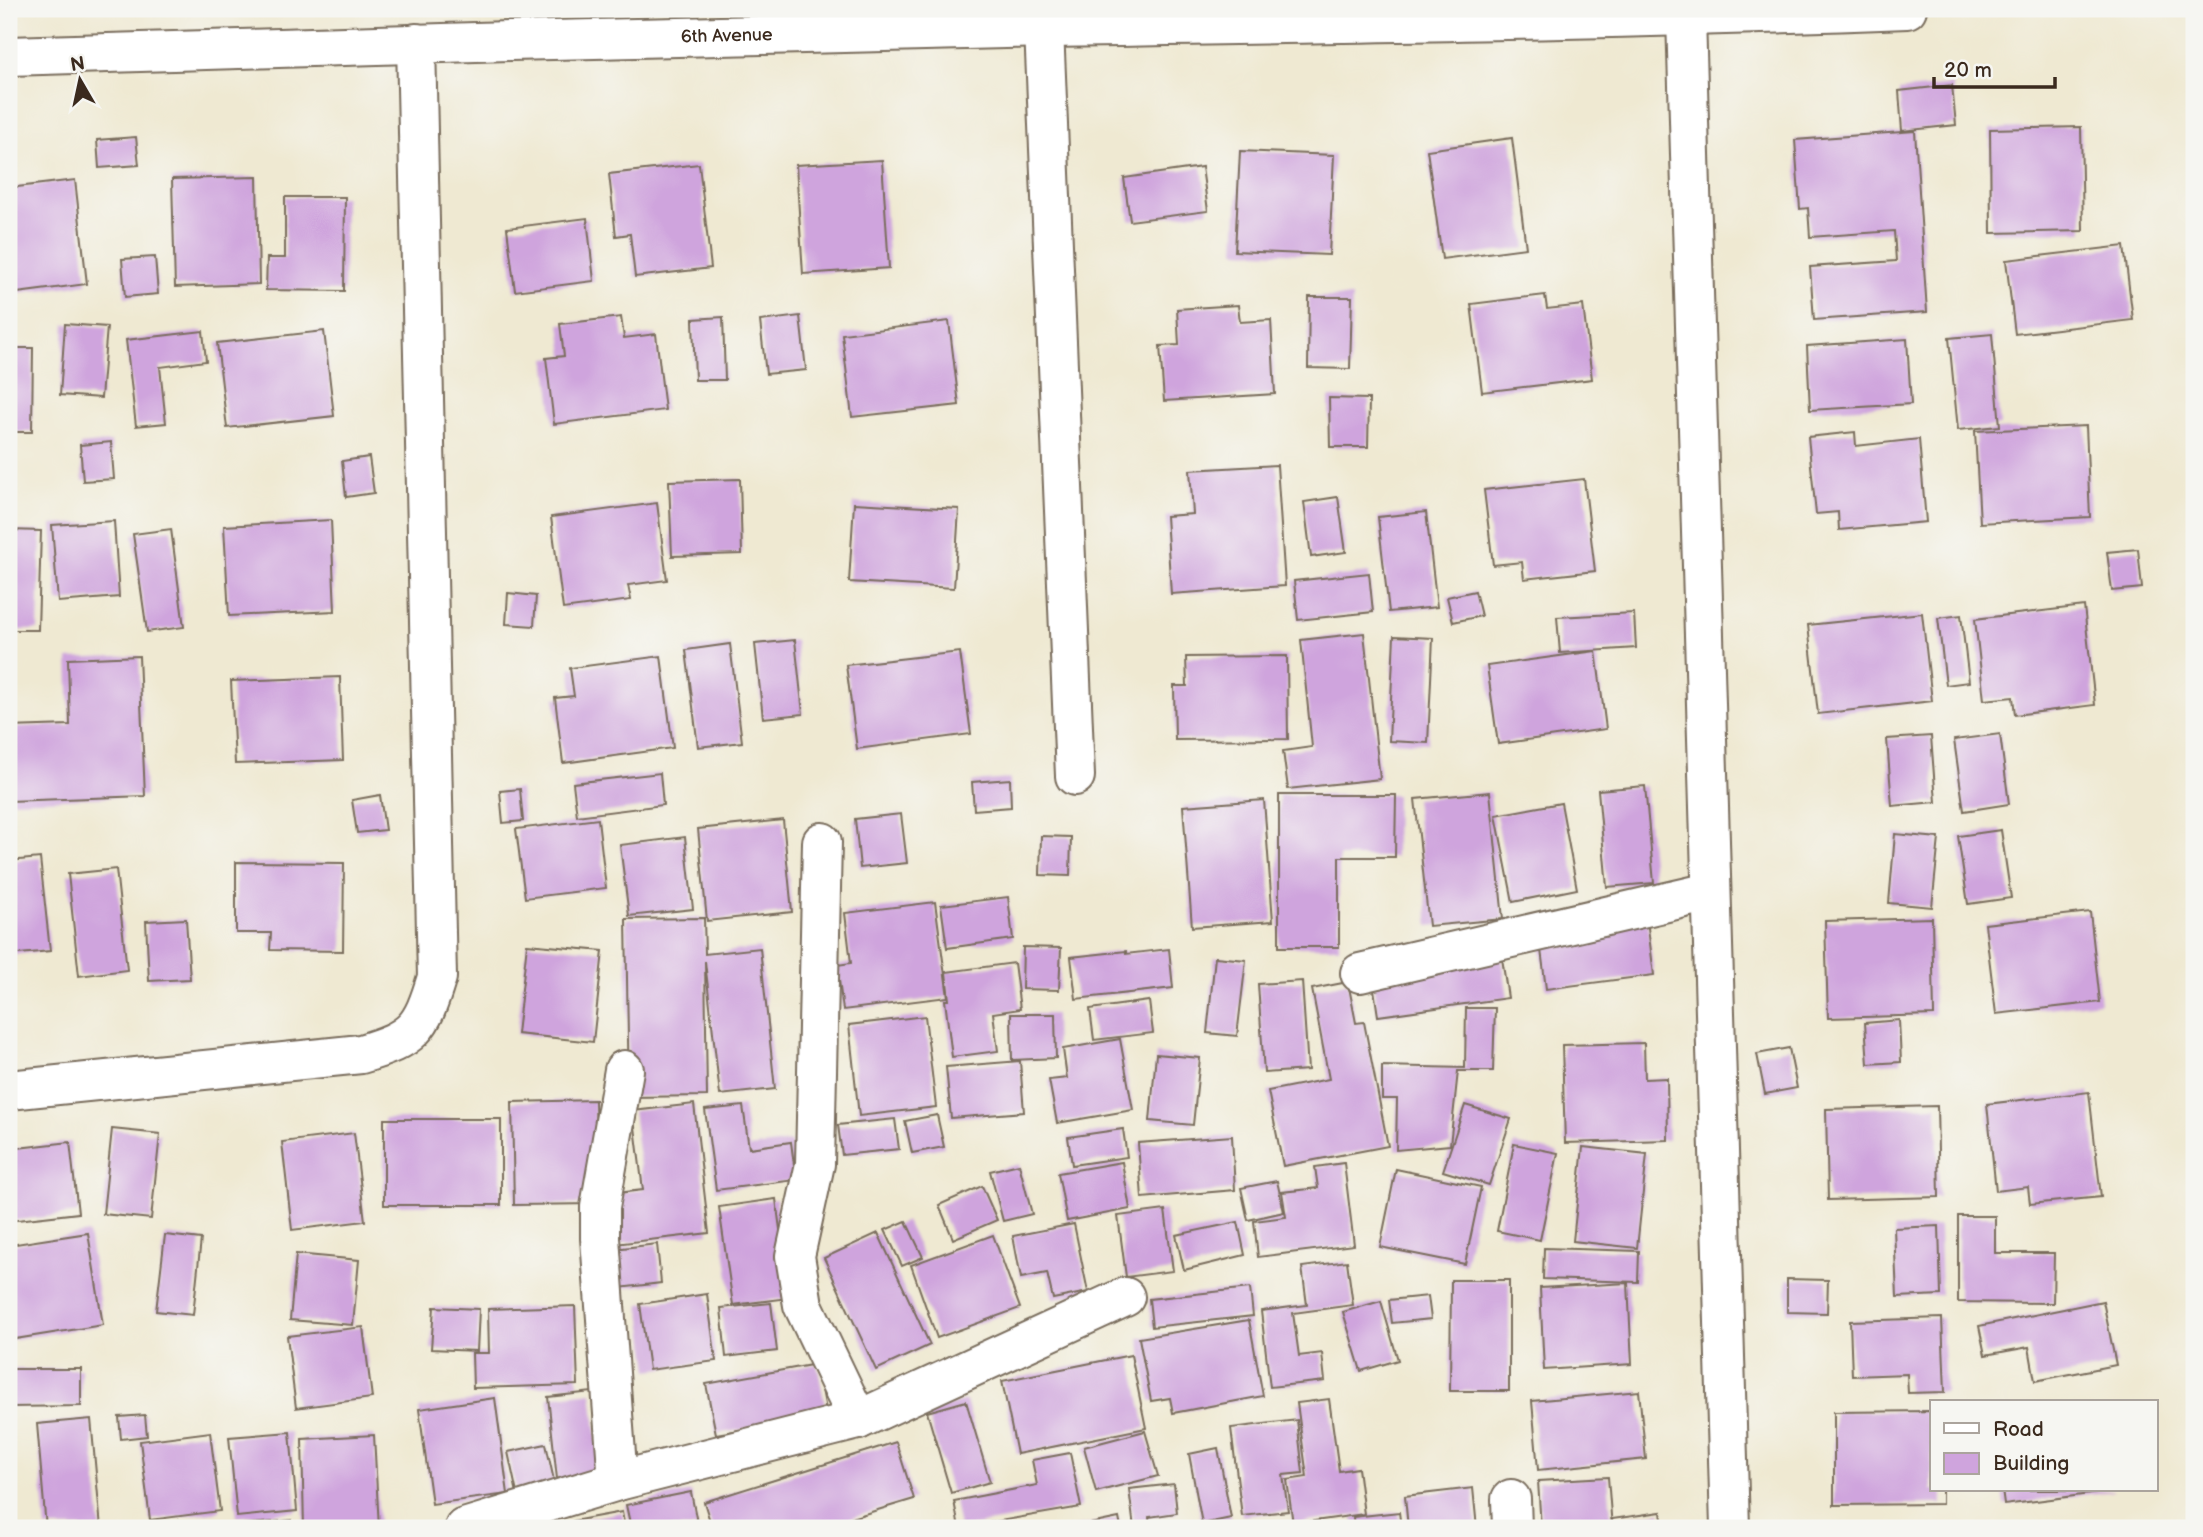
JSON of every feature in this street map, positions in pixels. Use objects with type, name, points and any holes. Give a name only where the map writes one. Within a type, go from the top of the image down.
[{"type":"street","name":"6th Avenue","points":[[9,56],[1044,28],[1242,17],[1686,18],[1907,9]]},
{"type":"street","points":[[1686,18],[1730,1528]]},
{"type":"street","points":[[1044,28],[1075,776]]},
{"type":"street","points":[[9,1090],[361,1054],[394,1044],[414,1030],[428,1006],[437,977],[416,43]]},
{"type":"street","points":[[822,842],[816,1164],[805,1203],[796,1256],[803,1305],[858,1420]]},
{"type":"street","points":[[1360,973],[1710,892]]},
{"type":"street","points":[[618,1481],[600,1207],[624,1070]]},
{"type":"street","points":[[464,1528],[618,1481],[858,1420],[1125,1297]]},
{"type":"building","points":[[1952,85],[1956,125],[1902,131],[1899,91]]},
{"type":"building","points":[[2081,127],[2083,231],[1991,233],[1990,129]]},
{"type":"building","points":[[1915,131],[1927,312],[1814,320],[1810,267],[1896,261],[1894,231],[1810,237],[1808,208],[1800,209],[1795,140]]},
{"type":"building","points":[[136,137],[139,165],[99,168],[97,140]]},
{"type":"building","points":[[1512,138],[1526,248],[1442,259],[1427,150]]},
{"type":"building","points":[[1240,151],[1334,155],[1329,255],[1235,251]]},
{"type":"building","points":[[882,160],[889,268],[803,274],[796,165]]},
{"type":"building","points":[[699,164],[711,268],[635,277],[630,234],[616,236],[609,174]]},
{"type":"building","points":[[1202,167],[1208,211],[1130,221],[1124,178]]},
{"type":"building","points":[[257,177],[259,284],[175,287],[172,179]]},
{"type":"building","points":[[75,180],[87,284],[9,294],[9,188]]},
{"type":"building","points":[[285,197],[345,197],[344,291],[266,290],[267,258],[285,258]]},
{"type":"building","points":[[587,218],[594,281],[515,291],[507,228]]},
{"type":"building","points":[[2124,246],[2133,320],[2015,334],[2006,260]]},
{"type":"building","points":[[155,257],[158,294],[125,297],[122,259]]},
{"type":"building","points":[[1545,295],[1547,309],[1583,305],[1592,379],[1482,392],[1471,304]]},
{"type":"building","points":[[1309,297],[1352,297],[1350,369],[1308,368]]},
{"type":"building","points":[[1238,305],[1240,322],[1271,320],[1275,394],[1164,401],[1160,346],[1179,345],[1177,309]]},
{"type":"building","points":[[800,316],[806,370],[766,374],[760,321]]},
{"type":"building","points":[[621,317],[624,338],[656,334],[665,410],[554,424],[546,358],[564,356],[560,324]]},
{"type":"building","points":[[723,317],[725,380],[695,380],[693,319]]},
{"type":"building","points":[[949,321],[959,405],[852,417],[842,334]]},
{"type":"building","points":[[65,324],[107,327],[101,398],[60,395]]},
{"type":"building","points":[[203,331],[206,361],[160,367],[166,423],[136,426],[126,340]]},
{"type":"building","points":[[324,331],[334,416],[227,428],[217,343]]},
{"type":"building","points":[[1992,334],[2000,426],[1958,430],[1949,338]]},
{"type":"building","points":[[1907,339],[1911,404],[1810,410],[1807,346]]},
{"type":"building","points":[[9,348],[33,348],[32,432],[9,432]]},
{"type":"building","points":[[1329,398],[1369,399],[1368,447],[1330,447]]},
{"type":"building","points":[[2086,426],[2090,517],[1980,523],[1975,431]]},
{"type":"building","points":[[1855,432],[1856,446],[1919,439],[1926,522],[1839,530],[1838,512],[1816,514],[1808,437]]},
{"type":"building","points":[[111,442],[114,479],[83,481],[80,445]]},
{"type":"building","points":[[369,457],[374,493],[346,497],[342,461]]},
{"type":"building","points":[[1277,465],[1285,586],[1171,594],[1166,516],[1193,514],[1190,470]]},
{"type":"building","points":[[740,479],[742,554],[672,556],[669,481]]},
{"type":"building","points":[[1584,479],[1595,571],[1524,579],[1522,562],[1493,565],[1484,490]]},
{"type":"building","points":[[1338,497],[1346,552],[1311,557],[1304,502]]},
{"type":"building","points":[[657,503],[667,580],[628,585],[631,600],[563,609],[551,517]]},
{"type":"building","points":[[854,503],[959,509],[954,588],[849,582]]},
{"type":"building","points":[[1426,512],[1437,607],[1389,612],[1378,517]]},
{"type":"building","points":[[331,520],[335,611],[229,616],[224,526]]},
{"type":"building","points":[[114,521],[119,597],[58,602],[52,525]]},
{"type":"building","points":[[171,529],[184,627],[147,632],[133,534]]},
{"type":"building","points":[[9,530],[41,531],[38,630],[9,630]]},
{"type":"building","points":[[2138,549],[2142,588],[2112,591],[2107,552]]},
{"type":"building","points":[[1369,573],[1373,612],[1298,620],[1294,581]]},
{"type":"building","points":[[1475,591],[1481,616],[1453,622],[1447,597]]},
{"type":"building","points":[[508,593],[536,596],[534,626],[506,624]]},
{"type":"building","points":[[2084,606],[2095,705],[2015,715],[2013,697],[1984,700],[1975,619]]},
{"type":"building","points":[[1634,613],[1636,648],[1560,653],[1557,617]]},
{"type":"building","points":[[1922,613],[1932,701],[1818,714],[1808,625]]},
{"type":"building","points":[[1961,615],[1969,682],[1946,685],[1938,618]]},
{"type":"building","points":[[1364,633],[1380,779],[1288,789],[1283,751],[1312,747],[1301,640]]},
{"type":"building","points":[[1394,636],[1433,638],[1428,743],[1389,741]]},
{"type":"building","points":[[795,640],[803,714],[763,718],[755,644]]},
{"type":"building","points":[[730,644],[742,742],[698,747],[686,650]]},
{"type":"building","points":[[1596,651],[1606,729],[1498,744],[1487,666]]},
{"type":"building","points":[[960,652],[971,734],[857,749],[846,665]]},
{"type":"building","points":[[139,656],[145,796],[9,801],[9,727],[70,725],[68,659]]},
{"type":"building","points":[[661,656],[673,748],[563,763],[555,698],[574,696],[570,668]]},
{"type":"building","points":[[1287,656],[1288,739],[1175,740],[1174,686],[1187,686],[1186,657]]},
{"type":"building","points":[[340,677],[343,760],[235,764],[231,681]]},
{"type":"building","points":[[2000,734],[2009,804],[1964,811],[1954,740]]},
{"type":"building","points":[[1931,736],[1936,802],[1892,806],[1887,739]]},
{"type":"building","points":[[660,773],[663,805],[577,816],[573,783]]},
{"type":"building","points":[[1010,779],[1011,807],[974,810],[972,782]]},
{"type":"building","points":[[1645,786],[1654,883],[1607,887],[1598,790]]},
{"type":"building","points":[[520,789],[523,821],[503,823],[500,791]]},
{"type":"building","points":[[1490,792],[1503,919],[1429,926],[1415,799]]},
{"type":"building","points":[[380,795],[385,830],[357,833],[352,800]]},
{"type":"building","points":[[1279,795],[1396,795],[1395,857],[1339,857],[1339,947],[1279,947]]},
{"type":"building","points":[[1264,800],[1273,921],[1192,927],[1183,806]]},
{"type":"building","points":[[1561,803],[1577,889],[1513,902],[1496,815]]},
{"type":"building","points":[[901,814],[907,863],[860,868],[855,819]]},
{"type":"building","points":[[598,819],[606,888],[525,898],[516,829]]},
{"type":"building","points":[[783,820],[792,912],[707,921],[698,829]]},
{"type":"building","points":[[2001,830],[2011,898],[1968,904],[1958,836]]},
{"type":"building","points":[[1895,834],[1939,838],[1932,907],[1889,903]]},
{"type":"building","points":[[1041,836],[1071,837],[1070,876],[1040,875]]},
{"type":"building","points":[[685,837],[693,909],[629,916],[620,845]]},
{"type":"building","points":[[40,858],[50,951],[9,955],[9,861]]},
{"type":"building","points":[[236,862],[344,863],[343,951],[270,950],[271,933],[236,933]]},
{"type":"building","points":[[116,869],[127,970],[79,976],[68,874]]},
{"type":"building","points":[[1008,897],[1013,939],[947,948],[941,905]]},
{"type":"building","points":[[935,902],[948,997],[843,1010],[837,965],[851,963],[845,913]]},
{"type":"building","points":[[2090,912],[2100,1002],[1996,1014],[1985,924]]},
{"type":"building","points":[[704,918],[705,954],[760,948],[775,1089],[720,1095],[705,961],[707,1096],[629,1097],[626,919]]},
{"type":"building","points":[[1932,918],[1934,1015],[1828,1018],[1825,921]]},
{"type":"building","points":[[186,919],[190,979],[149,981],[146,921]]},
{"type":"building","points":[[1647,920],[1654,975],[1546,989],[1539,934]]},
{"type":"building","points":[[527,944],[603,951],[593,1042],[517,1034]]},
{"type":"building","points":[[1023,947],[1061,948],[1059,990],[1022,989]]},
{"type":"building","points":[[1169,949],[1173,988],[1076,999],[1071,957]]},
{"type":"building","points":[[1215,957],[1246,960],[1237,1036],[1207,1033]]},
{"type":"building","points":[[1502,958],[1508,998],[1378,1016],[1372,976]]},
{"type":"building","points":[[1014,963],[1020,1009],[993,1013],[998,1051],[952,1057],[945,1000],[949,1000],[946,972]]},
{"type":"building","points":[[1302,981],[1308,1070],[1264,1073],[1258,984]]},
{"type":"building","points":[[1348,982],[1356,1023],[1364,1022],[1388,1146],[1283,1166],[1268,1091],[1329,1079],[1312,989]]},
{"type":"building","points":[[1149,1001],[1153,1033],[1094,1040],[1090,1009]]},
{"type":"building","points":[[1466,1008],[1495,1008],[1493,1071],[1458,1071],[1450,1145],[1396,1150],[1397,1099],[1382,1099],[1382,1066],[1465,1068]]},
{"type":"building","points":[[1011,1014],[1055,1014],[1056,1058],[1012,1060]]},
{"type":"building","points":[[925,1016],[936,1107],[859,1116],[849,1025]]},
{"type":"building","points":[[1899,1020],[1901,1062],[1868,1064],[1865,1023]]},
{"type":"building","points":[[1120,1039],[1133,1110],[1057,1123],[1049,1080],[1067,1078],[1063,1049]]},
{"type":"building","points":[[1644,1043],[1645,1079],[1667,1078],[1668,1140],[1565,1143],[1562,1045]]},
{"type":"building","points":[[1789,1048],[1797,1088],[1765,1094],[1757,1054]]},
{"type":"building","points":[[1156,1054],[1200,1058],[1193,1125],[1150,1121]]},
{"type":"building","points":[[1020,1061],[1024,1112],[951,1118],[946,1067]]},
{"type":"building","points":[[2089,1092],[2101,1197],[2030,1204],[2028,1187],[1996,1191],[1987,1104]]},
{"type":"building","points":[[595,1100],[597,1204],[514,1205],[512,1102]]},
{"type":"building","points":[[694,1104],[709,1233],[615,1244],[609,1194],[643,1190],[633,1111]]},
{"type":"building","points":[[1465,1105],[1511,1119],[1489,1185],[1443,1171]]},
{"type":"building","points":[[743,1106],[749,1148],[791,1142],[796,1180],[716,1190],[705,1110]]},
{"type":"building","points":[[1937,1106],[1939,1197],[1828,1200],[1826,1109]]},
{"type":"building","points":[[937,1115],[944,1147],[912,1153],[905,1121]]},
{"type":"building","points":[[384,1119],[501,1119],[501,1205],[384,1205]]},
{"type":"building","points":[[895,1119],[899,1149],[842,1155],[838,1125]]},
{"type":"building","points":[[112,1129],[160,1134],[151,1219],[103,1214]]},
{"type":"building","points":[[1123,1129],[1127,1157],[1072,1165],[1068,1137]]},
{"type":"building","points":[[354,1133],[365,1221],[292,1230],[282,1142]]},
{"type":"building","points":[[1232,1136],[1235,1190],[1142,1198],[1138,1143]]},
{"type":"building","points":[[70,1142],[78,1213],[9,1221],[9,1149]]},
{"type":"building","points":[[1514,1144],[1558,1153],[1540,1240],[1497,1231]]},
{"type":"building","points":[[1583,1147],[1647,1154],[1637,1248],[1573,1241]]},
{"type":"building","points":[[1122,1162],[1130,1209],[1067,1221],[1058,1173]]},
{"type":"building","points":[[1344,1163],[1354,1245],[1258,1257],[1254,1221],[1286,1217],[1282,1192],[1318,1188],[1315,1167]]},
{"type":"building","points":[[1019,1164],[1032,1214],[1003,1221],[990,1171]]},
{"type":"building","points":[[1396,1169],[1481,1187],[1465,1264],[1380,1247]]},
{"type":"building","points":[[1277,1181],[1284,1212],[1248,1220],[1241,1188]]},
{"type":"building","points":[[982,1186],[997,1220],[953,1239],[939,1205]]},
{"type":"building","points":[[776,1199],[789,1298],[733,1305],[719,1207]]},
{"type":"building","points":[[1165,1210],[1173,1271],[1126,1277],[1118,1216]]},
{"type":"building","points":[[1958,1216],[1995,1216],[1995,1253],[2054,1253],[2053,1303],[1958,1302]]},
{"type":"building","points":[[906,1221],[923,1257],[902,1266],[885,1230]]},
{"type":"building","points":[[1238,1222],[1245,1255],[1184,1270],[1176,1235]]},
{"type":"building","points":[[1074,1224],[1088,1292],[1053,1299],[1047,1273],[1021,1278],[1013,1236]]},
{"type":"building","points":[[1939,1226],[1941,1295],[1897,1297],[1894,1228]]},
{"type":"building","points":[[88,1233],[103,1325],[9,1340],[9,1245]]},
{"type":"building","points":[[878,1233],[930,1345],[876,1370],[824,1258]]},
{"type":"building","points":[[165,1235],[201,1239],[193,1315],[156,1311]]},
{"type":"building","points":[[993,1235],[1020,1308],[937,1338],[911,1265]]},
{"type":"building","points":[[657,1244],[661,1283],[619,1288],[614,1249]]},
{"type":"building","points":[[1544,1248],[1639,1251],[1638,1282],[1543,1279]]},
{"type":"building","points":[[296,1254],[359,1260],[353,1325],[290,1320]]},
{"type":"building","points":[[1347,1261],[1353,1305],[1293,1313],[1299,1356],[1322,1353],[1325,1381],[1270,1387],[1261,1311],[1307,1305],[1302,1267]]},
{"type":"building","points":[[1787,1279],[1828,1280],[1827,1313],[1787,1312]]},
{"type":"building","points":[[1451,1280],[1509,1280],[1509,1391],[1450,1391]]},
{"type":"building","points":[[1628,1283],[1632,1364],[1544,1370],[1540,1288]]},
{"type":"building","points":[[1250,1288],[1253,1316],[1152,1327],[1149,1299]]},
{"type":"building","points":[[707,1294],[716,1361],[649,1370],[640,1304]]},
{"type":"building","points":[[1428,1296],[1431,1319],[1392,1323],[1389,1300]]},
{"type":"building","points":[[1381,1301],[1398,1360],[1361,1371],[1343,1312]]},
{"type":"building","points":[[2103,1301],[2116,1365],[2035,1381],[2029,1347],[1985,1355],[1979,1326]]},
{"type":"building","points":[[771,1303],[777,1351],[726,1357],[721,1308]]},
{"type":"building","points":[[575,1306],[578,1385],[473,1388],[472,1353],[489,1353],[488,1309]]},
{"type":"building","points":[[434,1307],[479,1309],[477,1351],[431,1349]]},
{"type":"building","points":[[1942,1318],[1945,1392],[1908,1393],[1907,1374],[1852,1376],[1850,1321]]},
{"type":"building","points":[[1249,1320],[1263,1396],[1173,1413],[1170,1398],[1151,1401],[1139,1338]]},
{"type":"building","points":[[363,1327],[372,1398],[296,1408],[287,1336]]},
{"type":"building","points":[[1131,1355],[1146,1428],[1017,1454],[1002,1381]]},
{"type":"building","points":[[817,1364],[827,1415],[716,1434],[706,1384]]},
{"type":"building","points":[[9,1369],[81,1369],[81,1406],[9,1407]]},
{"type":"building","points":[[1639,1391],[1646,1459],[1538,1470],[1532,1401]]},
{"type":"building","points":[[592,1392],[602,1483],[558,1488],[548,1397]]},
{"type":"building","points":[[495,1398],[508,1494],[432,1504],[419,1409]]},
{"type":"building","points":[[1329,1399],[1339,1471],[1358,1468],[1364,1514],[1293,1524],[1287,1480],[1307,1477],[1297,1403]]},
{"type":"building","points":[[966,1401],[990,1482],[951,1493],[927,1412]]},
{"type":"building","points":[[1930,1411],[1930,1492],[1942,1492],[1942,1504],[1834,1505],[1834,1412]]},
{"type":"building","points":[[145,1415],[147,1436],[121,1439],[119,1417]]},
{"type":"building","points":[[91,1419],[101,1528],[46,1528],[37,1424]]},
{"type":"building","points":[[1297,1420],[1303,1473],[1283,1475],[1288,1511],[1242,1516],[1231,1428]]},
{"type":"building","points":[[1145,1431],[1158,1476],[1096,1492],[1084,1447]]},
{"type":"building","points":[[210,1432],[220,1511],[150,1520],[140,1441]]},
{"type":"building","points":[[290,1432],[297,1511],[237,1517],[229,1437]]},
{"type":"building","points":[[374,1435],[379,1528],[304,1528],[302,1439]]},
{"type":"building","points":[[896,1442],[914,1499],[818,1528],[712,1528],[704,1502]]},
{"type":"building","points":[[546,1444],[556,1490],[518,1498],[508,1452]]},
{"type":"building","points":[[1218,1448],[1231,1518],[1202,1524],[1189,1454]]},
{"type":"building","points":[[1070,1453],[1081,1507],[959,1528],[954,1501],[1037,1485],[1032,1460]]},
{"type":"building","points":[[1608,1477],[1612,1528],[1541,1528],[1538,1481]]},
{"type":"building","points":[[1174,1484],[1177,1513],[1149,1517],[1150,1528],[1134,1528],[1129,1489]]},
{"type":"building","points":[[1473,1488],[1477,1528],[1408,1528],[1405,1496]]},
{"type":"building","points":[[691,1492],[698,1528],[631,1528],[626,1505]]},
{"type":"building","points":[[2002,1492],[2105,1492],[2004,1505]]},
{"type":"building","points":[[622,1512],[625,1528],[574,1528],[573,1521]]},
{"type":"building","points":[[1399,1512],[1401,1528],[1354,1528],[1353,1517]]},
{"type":"building","points":[[1661,1512],[1663,1528],[1613,1528],[1612,1519]]},
{"type":"building","points":[[1119,1518],[1121,1528],[1075,1528],[1075,1527]]},
{"type":"building","points":[[292,1520],[293,1528],[230,1528],[230,1526]]}]
